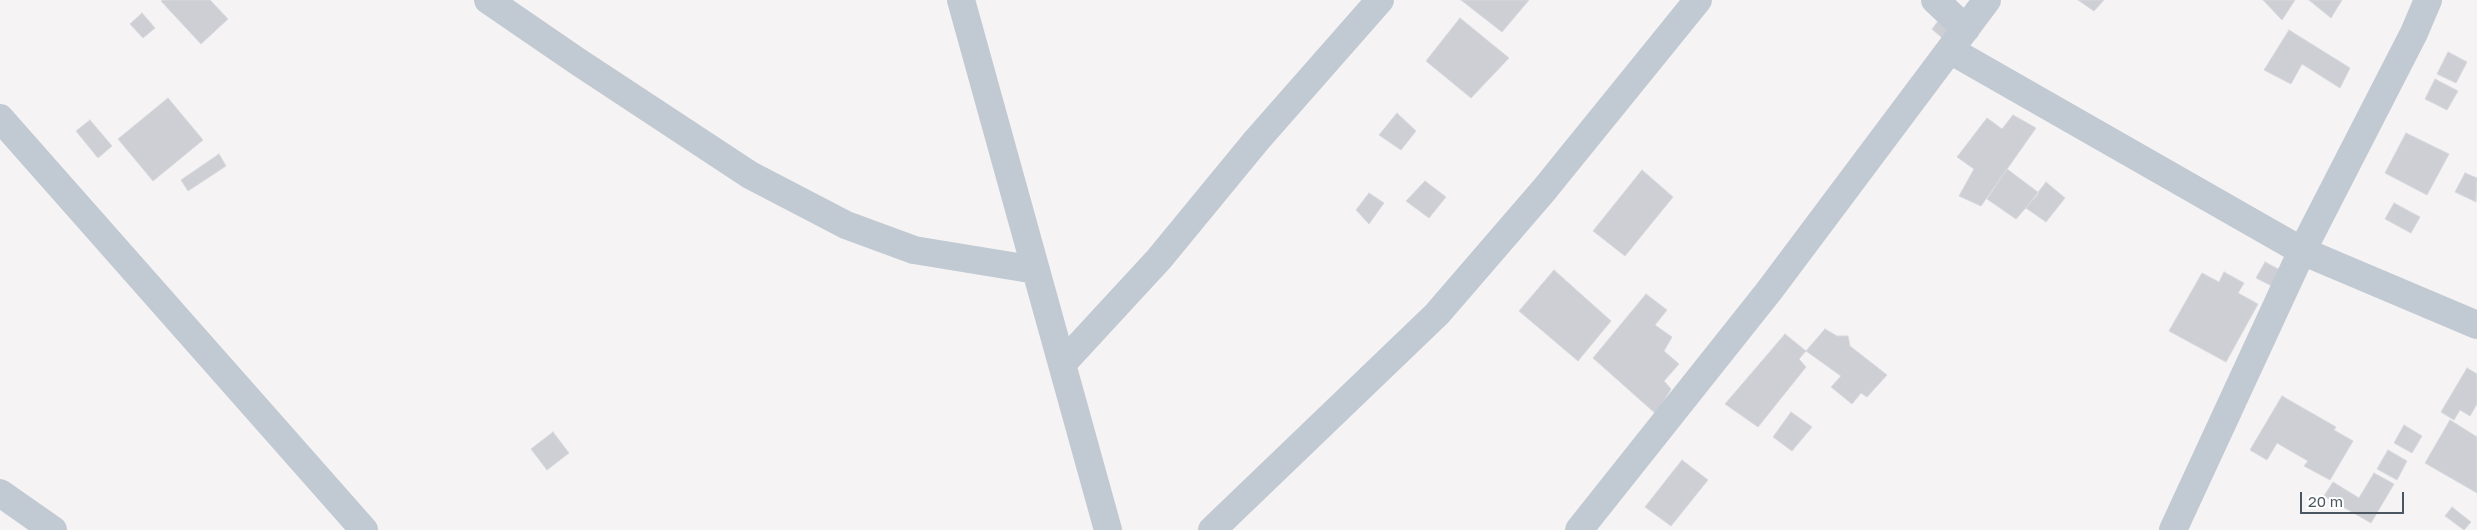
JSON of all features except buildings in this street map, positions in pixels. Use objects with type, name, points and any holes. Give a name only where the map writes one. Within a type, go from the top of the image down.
[{"type":"street","points":[[488,0],[576,61],[750,175],[846,225],[914,250],[1036,270]]},
{"type":"street","points":[[961,0],[1063,362],[1108,530]]},
{"type":"street","points":[[1063,362],[1159,259],[1250,148],[1380,0]]},
{"type":"street","points":[[1212,530],[1437,314],[1550,183],[1698,0]]},
{"type":"street","points":[[1935,0],[1958,40],[2302,251],[2477,326]]},
{"type":"street","points":[[1579,530],[1769,291],[1987,0]]},
{"type":"street","points":[[2172,530],[2302,251],[2414,33],[2428,0]]},
{"type":"street","points":[[0,118],[364,530]]},
{"type":"street","points":[[0,493],[53,530]]}]
